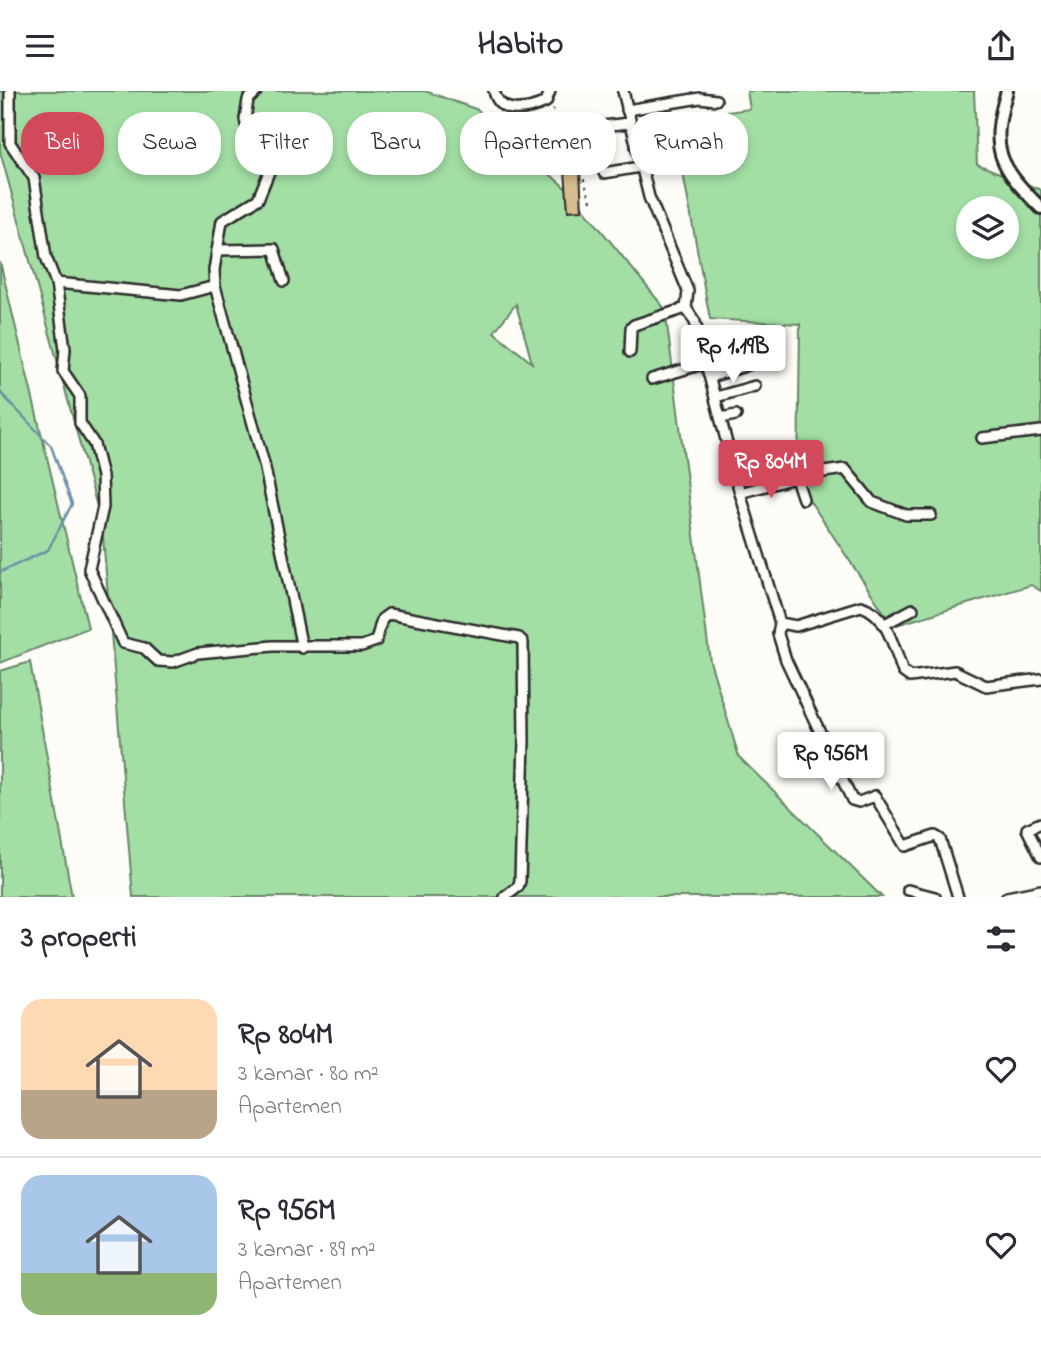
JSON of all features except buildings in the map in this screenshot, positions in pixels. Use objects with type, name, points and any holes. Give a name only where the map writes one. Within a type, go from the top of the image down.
[{"type":"street","points":[[10,91],[11,146],[34,178],[46,257],[56,283],[65,349],[63,371],[80,396],[80,423],[94,444],[103,476],[103,507],[89,569],[123,643],[144,648],[162,662],[177,661],[198,653],[273,646],[302,648],[373,644],[378,638],[382,619],[389,614],[522,640],[524,729],[520,881],[518,887],[505,897]]},
{"type":"street","points":[[257,91],[248,100],[246,128],[250,142],[269,160],[271,167],[258,199],[222,221],[215,286],[264,464],[302,648]]},
{"type":"street","points":[[494,91],[503,108],[526,109],[549,96]]},
{"type":"street","points":[[623,91],[630,127]]},
{"type":"street","points":[[1007,91],[999,120],[999,151],[1012,177],[1041,208]]},
{"type":"street","points":[[627,110],[674,101],[716,100]]},
{"type":"street","points":[[616,125],[629,123]]},
{"type":"street","points":[[643,175],[688,291],[686,308],[695,323],[740,493],[780,623],[778,634],[786,660],[852,800],[859,802],[875,796],[905,846],[935,836],[940,839],[958,897]]},
{"type":"street","points":[[271,250],[281,241]]},
{"type":"street","points":[[217,250],[277,252],[284,281]]},
{"type":"street","points":[[56,283],[181,295],[215,286]]},
{"type":"street","points":[[631,352],[631,328],[634,325],[686,308]]},
{"type":"street","points":[[653,379],[706,363]]},
{"type":"street","points":[[709,377],[748,365]]},
{"type":"street","points":[[716,397],[755,386]]},
{"type":"street","points":[[721,418],[736,415]]},
{"type":"street","points":[[982,438],[1041,431]]},
{"type":"street","points":[[740,493],[825,470],[845,469],[872,502],[906,515],[931,515]]},
{"type":"street","points":[[796,478],[803,499]]},
{"type":"street","points":[[780,623],[796,626],[861,605],[873,611],[885,624],[903,672],[910,677],[955,671],[986,686],[1041,679]]},
{"type":"street","points":[[885,624],[914,609]]},
{"type":"street","points":[[1041,823],[1027,829],[1041,857]]},
{"type":"street","points":[[908,890],[935,897]]},
{"type":"street","points":[[1007,897],[1041,891]]},
{"type":"path","points":[[549,96],[570,139],[591,201]]},
{"type":"green space","points":[[0,91],[425,91],[478,110],[480,112],[460,112],[460,175],[551,175],[571,193],[665,309],[710,661],[739,757],[882,897],[133,897],[102,525],[0,151]],"holes":[[[516,304],[532,363],[494,332]]]},
{"type":"green space","points":[[747,91],[974,91],[977,164],[1041,190],[1041,591],[1031,585],[893,626],[798,483],[800,324],[710,319],[683,175],[748,175],[748,112],[727,112],[750,109]]},
{"type":"green space","points":[[0,262],[88,628],[0,663]]},
{"type":"green space","points":[[30,662],[72,897],[0,897],[0,671]]},
{"type":"waterway","points":[[0,392],[51,446],[72,504],[48,550],[0,572]]}]
